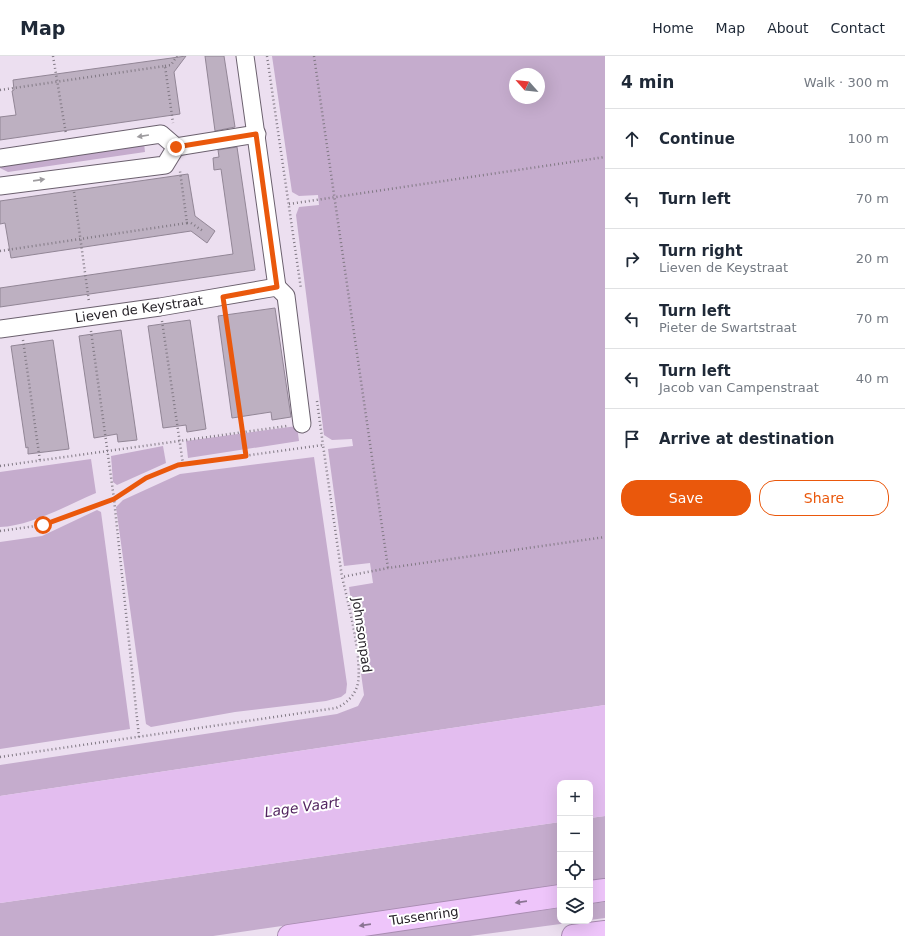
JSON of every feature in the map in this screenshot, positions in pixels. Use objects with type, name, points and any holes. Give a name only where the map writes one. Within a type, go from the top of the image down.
[{"type":"highway","points":[[593,892],[605,890]]},
{"type":"highway","name":"Tussenring","points":[[288,936],[557,896]]},
{"type":"highway","points":[[573,936],[605,932]]},
{"type":"street","points":[[245,56],[277,287],[286,296],[302,424]]},
{"type":"street","points":[[0,158],[161,134],[176,147]]},
{"type":"street","points":[[0,186],[165,164],[176,147],[256,134]]},
{"type":"street","name":"Lieven de Keystraat","points":[[0,329],[160,307],[277,287]]},
{"type":"path","points":[[165,66],[170,65],[177,56]]},
{"type":"path","points":[[267,56],[302,295]]},
{"type":"path","points":[[314,56],[388,568]]},
{"type":"path","points":[[289,204],[605,157]]},
{"type":"path","points":[[187,223],[191,223],[203,231]]},
{"type":"path","points":[[223,297],[246,456]]},
{"type":"path","points":[[160,307],[184,464]]},
{"type":"path","points":[[89,317],[114,499],[139,737]]},
{"type":"path","points":[[21,326],[40,461]]},
{"type":"path","name":"Johnsonpad","points":[[0,757],[336,708],[346,704],[356,688],[359,672],[349,607],[342,577],[316,398]]},
{"type":"path","points":[[0,466],[180,440],[320,422]]},
{"type":"path","points":[[0,531],[43,525],[114,499],[146,478],[184,464],[323,445]]},
{"type":"path","points":[[342,577],[388,568],[605,537]]},
{"type":"shaded area","points":[[272,56],[605,56],[605,705],[0,796],[0,765],[337,714],[358,706],[364,695],[349,587],[373,583],[370,563],[344,566],[328,449],[353,446],[352,439],[332,440],[324,435],[296,215],[299,207],[319,205],[318,195],[299,196],[292,192]]},
{"type":"shaded area","points":[[144,143],[145,152],[8,172],[0,168],[0,166]]},
{"type":"shaded area","points":[[297,426],[299,441],[188,458],[186,441]]},
{"type":"shaded area","points":[[163,446],[166,463],[117,485],[113,482],[111,456]]},
{"type":"shaded area","points":[[314,457],[347,684],[346,693],[341,697],[326,701],[235,712],[151,727],[146,724],[116,507],[123,500],[180,474]]},
{"type":"shaded area","points":[[91,459],[96,493],[37,519],[12,526],[0,527],[0,472]]},
{"type":"shaded area","points":[[97,510],[101,512],[130,729],[0,749],[0,542],[42,536]]},
{"type":"shaded area","points":[[605,816],[605,880],[593,882],[593,852],[593,818]]},
{"type":"shaded area","points":[[557,822],[557,886],[213,936],[0,936],[0,903]]},
{"type":"shaded area","points":[[605,902],[605,918],[593,920],[593,904]]},
{"type":"shaded area","points":[[557,908],[557,924],[560,924],[470,936],[343,936]]},
{"type":"water","name":"Lage Vaart","points":[[605,705],[605,816],[593,818],[593,780],[557,780],[557,822],[0,903],[0,796]]},
{"type":"building","points":[[186,56],[174,72],[180,114],[0,140],[0,117],[16,115],[12,91],[14,90],[13,80]]},
{"type":"building","points":[[205,56],[224,56],[235,127],[215,131]]},
{"type":"building","points":[[237,147],[255,270],[0,307],[0,288],[233,254],[221,169],[214,170],[213,158],[219,157],[218,150]]},
{"type":"building","points":[[188,174],[195,216],[215,231],[207,243],[191,231],[11,258],[5,223],[0,224],[0,201]]},
{"type":"building","points":[[275,308],[291,417],[272,420],[271,412],[232,418],[218,316]]},
{"type":"building","points":[[190,320],[206,429],[187,432],[186,425],[163,428],[148,326]]},
{"type":"building","points":[[121,330],[137,440],[118,442],[117,434],[94,438],[79,336]]},
{"type":"building","points":[[53,340],[69,449],[28,454],[11,346]]},
{"type":"route","points":[[43,525],[114,499],[146,478],[178,465],[246,456],[223,297],[277,287],[256,134],[176,147]]}]
